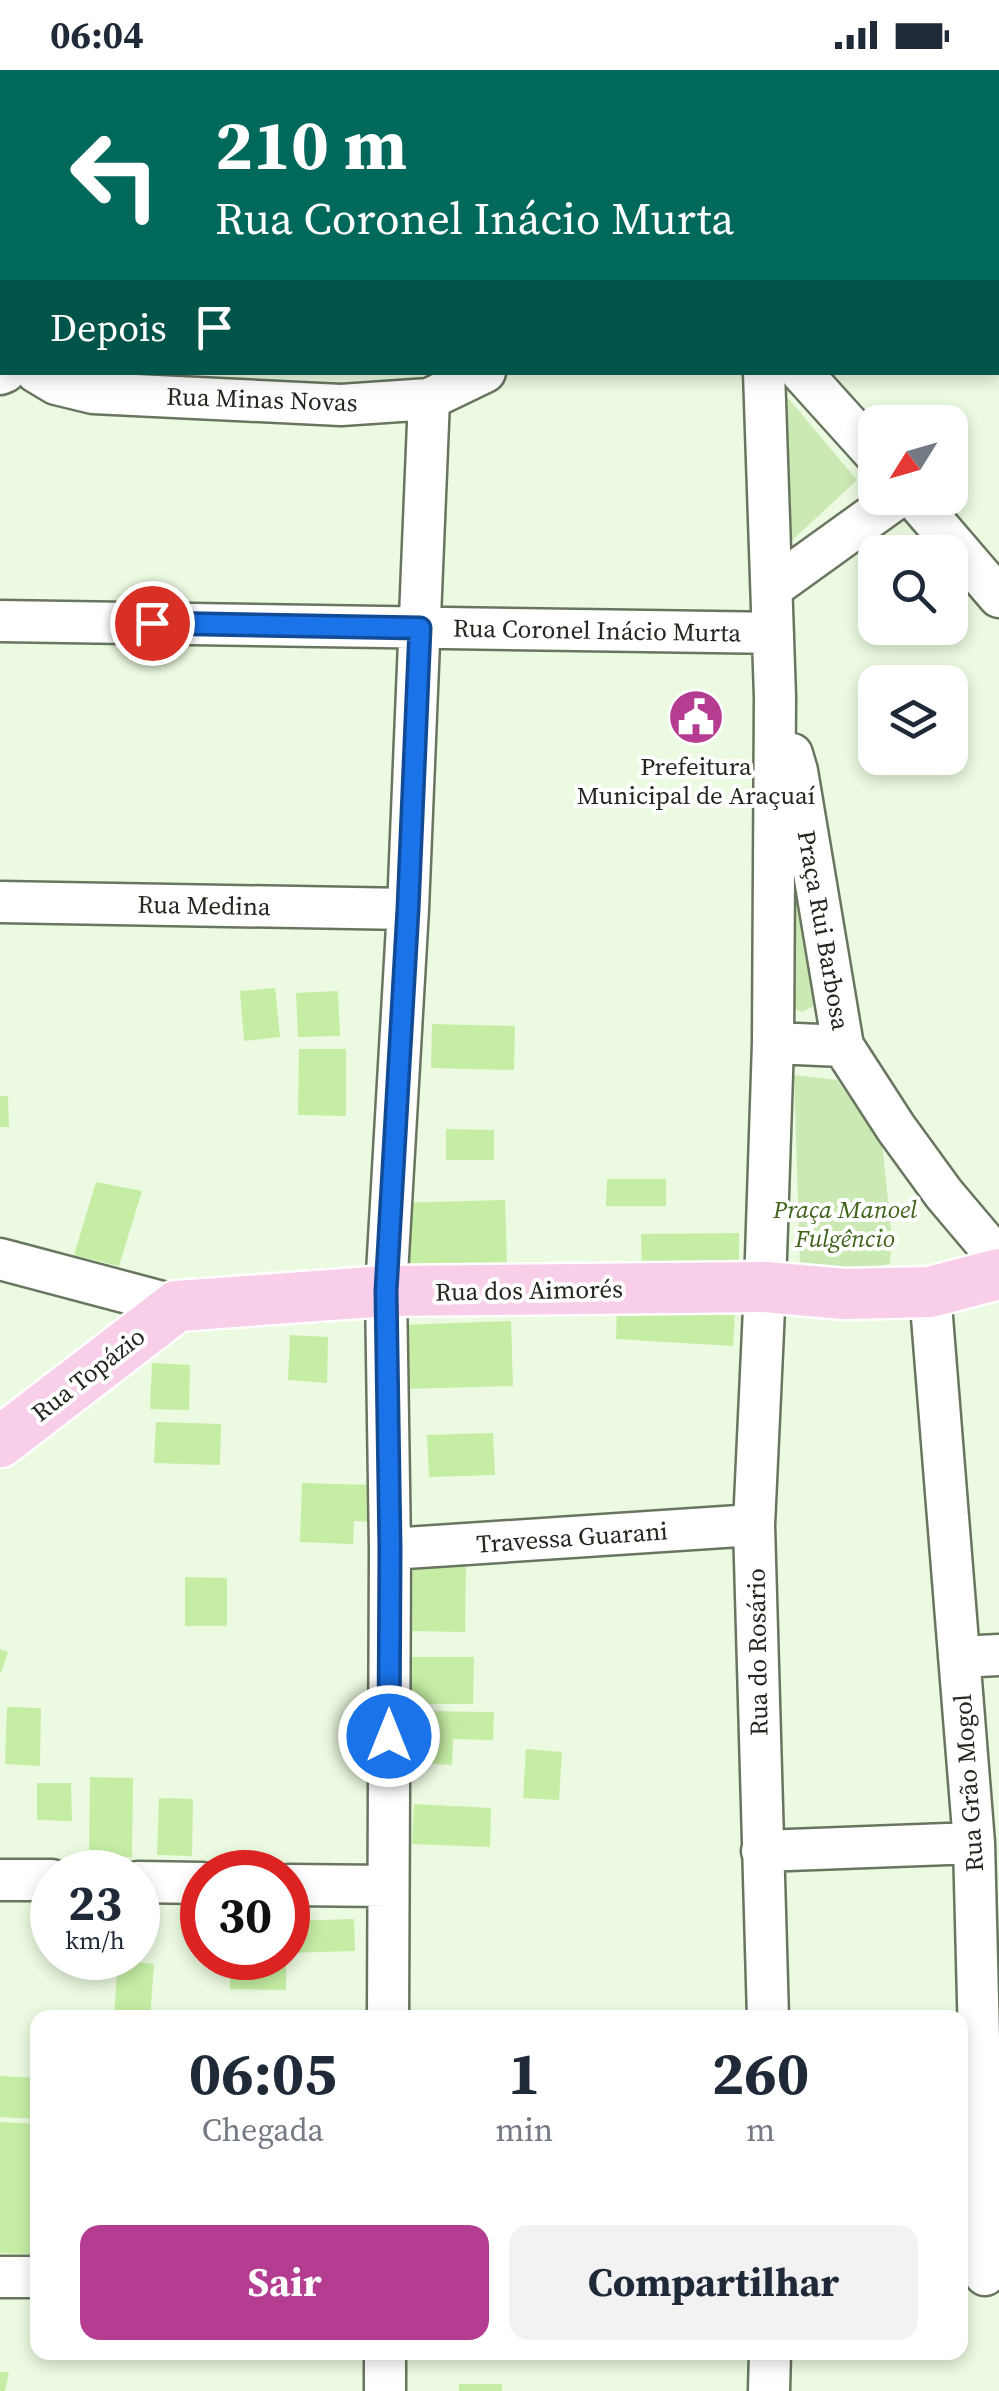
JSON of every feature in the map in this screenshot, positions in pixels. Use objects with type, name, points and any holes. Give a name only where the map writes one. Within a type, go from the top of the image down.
[{"type":"main road","name":"Rua dos Aimorés","points":[[177,1306],[386,1291],[765,1287],[845,1294],[930,1292],[999,1274]]},
{"type":"main road","name":"Rua Topázio","points":[[0,1442],[177,1306]]},
{"type":"street","name":"Rua Minas Novas","points":[[41,375],[56,384],[93,392],[341,405],[454,383]]},
{"type":"street","name":"Praça Rui Barbosa","points":[[764,375],[775,697],[773,1044]]},
{"type":"street","points":[[804,375],[858,435]]},
{"type":"street","points":[[388,2010],[390,1549],[386,1291],[420,628],[454,383]]},
{"type":"street","points":[[772,588],[874,515]]},
{"type":"street","points":[[929,515],[999,597]]},
{"type":"street","name":"Rua Coronel Inácio Murta","points":[[0,621],[773,633]]},
{"type":"street","name":"Praça Rui Barbosa","points":[[775,697],[797,770],[843,1046]]},
{"type":"street","name":"Rua Medina","points":[[0,902],[408,909]]},
{"type":"street","points":[[765,1287],[773,1044],[843,1046],[944,1194],[999,1259]]},
{"type":"street","name":"Rua dos Aimorés","points":[[0,1259],[177,1306]]},
{"type":"street","name":"Rua do Rosário","points":[[765,1287],[754,1525],[768,2010]]},
{"type":"street","name":"Rua Grão Mogol","points":[[930,1292],[974,1843],[987,1882],[981,2275]]},
{"type":"street","name":"Travessa Guarani","points":[[390,1549],[754,1525]]},
{"type":"street","points":[[959,1657],[999,1655]]},
{"type":"street","points":[[762,1851],[974,1843]]},
{"type":"street","points":[[0,1880],[30,1880]]},
{"type":"street","points":[[310,1885],[388,1886]]},
{"type":"street","points":[[0,2277],[30,2277]]},
{"type":"street","points":[[385,2360],[385,2391]]},
{"type":"street","points":[[769,2391],[770,2360]]},
{"type":"green space","points":[[783,392],[857,480],[786,546]]},
{"type":"green space","points":[[793,856],[820,998],[802,1012],[789,1007]]},
{"type":"green space","name":"Praça Manoel Fulgêncio","points":[[794,1075],[837,1080],[882,1143],[892,1238],[890,1264],[846,1271],[800,1265]]},
{"type":"building","points":[[275,988],[280,1037],[244,1041],[240,991]]},
{"type":"building","points":[[338,991],[340,1036],[298,1037],[296,993]]},
{"type":"building","points":[[432,1024],[515,1026],[514,1070],[431,1068]]},
{"type":"building","points":[[299,1049],[346,1049],[346,1116],[298,1115]]},
{"type":"building","points":[[0,1096],[8,1096],[9,1127],[0,1127]]},
{"type":"building","points":[[446,1129],[494,1130],[494,1160],[446,1160]]},
{"type":"building","points":[[607,1179],[666,1179],[666,1206],[606,1206]]},
{"type":"building","points":[[96,1182],[142,1191],[119,1266],[74,1255]]},
{"type":"building","points":[[505,1200],[507,1264],[397,1267],[395,1203]]},
{"type":"building","points":[[739,1233],[739,1272],[642,1273],[641,1234]]},
{"type":"building","points":[[617,1306],[735,1313],[733,1346],[616,1339]]},
{"type":"building","points":[[511,1321],[513,1386],[404,1389],[401,1325]]},
{"type":"building","points":[[290,1335],[328,1337],[327,1383],[288,1380]]},
{"type":"building","points":[[152,1363],[190,1365],[189,1410],[150,1409]]},
{"type":"building","points":[[156,1422],[221,1424],[220,1465],[154,1463]]},
{"type":"building","points":[[493,1433],[495,1475],[429,1477],[427,1435]]},
{"type":"building","points":[[302,1483],[372,1485],[371,1522],[354,1521],[353,1544],[300,1542]]},
{"type":"building","points":[[413,1562],[466,1564],[465,1632],[412,1631]]},
{"type":"building","points":[[185,1577],[227,1578],[227,1626],[185,1626]]},
{"type":"building","points":[[0,1649],[8,1652],[1,1673],[0,1673]]},
{"type":"building","points":[[410,1657],[474,1657],[473,1704],[410,1704]]},
{"type":"building","points":[[7,1707],[41,1708],[40,1766],[5,1764]]},
{"type":"building","points":[[419,1711],[494,1712],[493,1740],[453,1739],[452,1765],[419,1763]]},
{"type":"building","points":[[526,1749],[562,1752],[559,1800],[523,1798]]},
{"type":"building","points":[[90,1777],[133,1778],[132,1850],[89,1850]]},
{"type":"building","points":[[37,1783],[71,1783],[72,1821],[37,1820]]},
{"type":"building","points":[[159,1798],[193,1799],[192,1850],[180,1850],[180,1856],[160,1855]]},
{"type":"building","points":[[414,1804],[491,1808],[490,1847],[412,1844]]},
{"type":"building","points":[[354,1919],[355,1951],[310,1952],[310,1920]]},
{"type":"building","points":[[117,1980],[153,1980],[151,2010],[115,2010]]},
{"type":"building","points":[[230,1980],[286,1980],[286,1990],[230,1989]]},
{"type":"building","points":[[0,2076],[30,2078],[30,2119],[0,2117]]},
{"type":"building","points":[[0,2122],[30,2124],[30,2254],[0,2253]]},
{"type":"building","points":[[0,2372],[9,2372],[5,2391],[0,2391]]},
{"type":"building","points":[[459,2384],[502,2384],[502,2391],[459,2391]]},
{"type":"place","name":"Prefeitura Municipal de Araçuaí","points":[[696,717]]},
{"type":"route","points":[[152,623],[420,628],[386,1291],[389,1736]]}]
